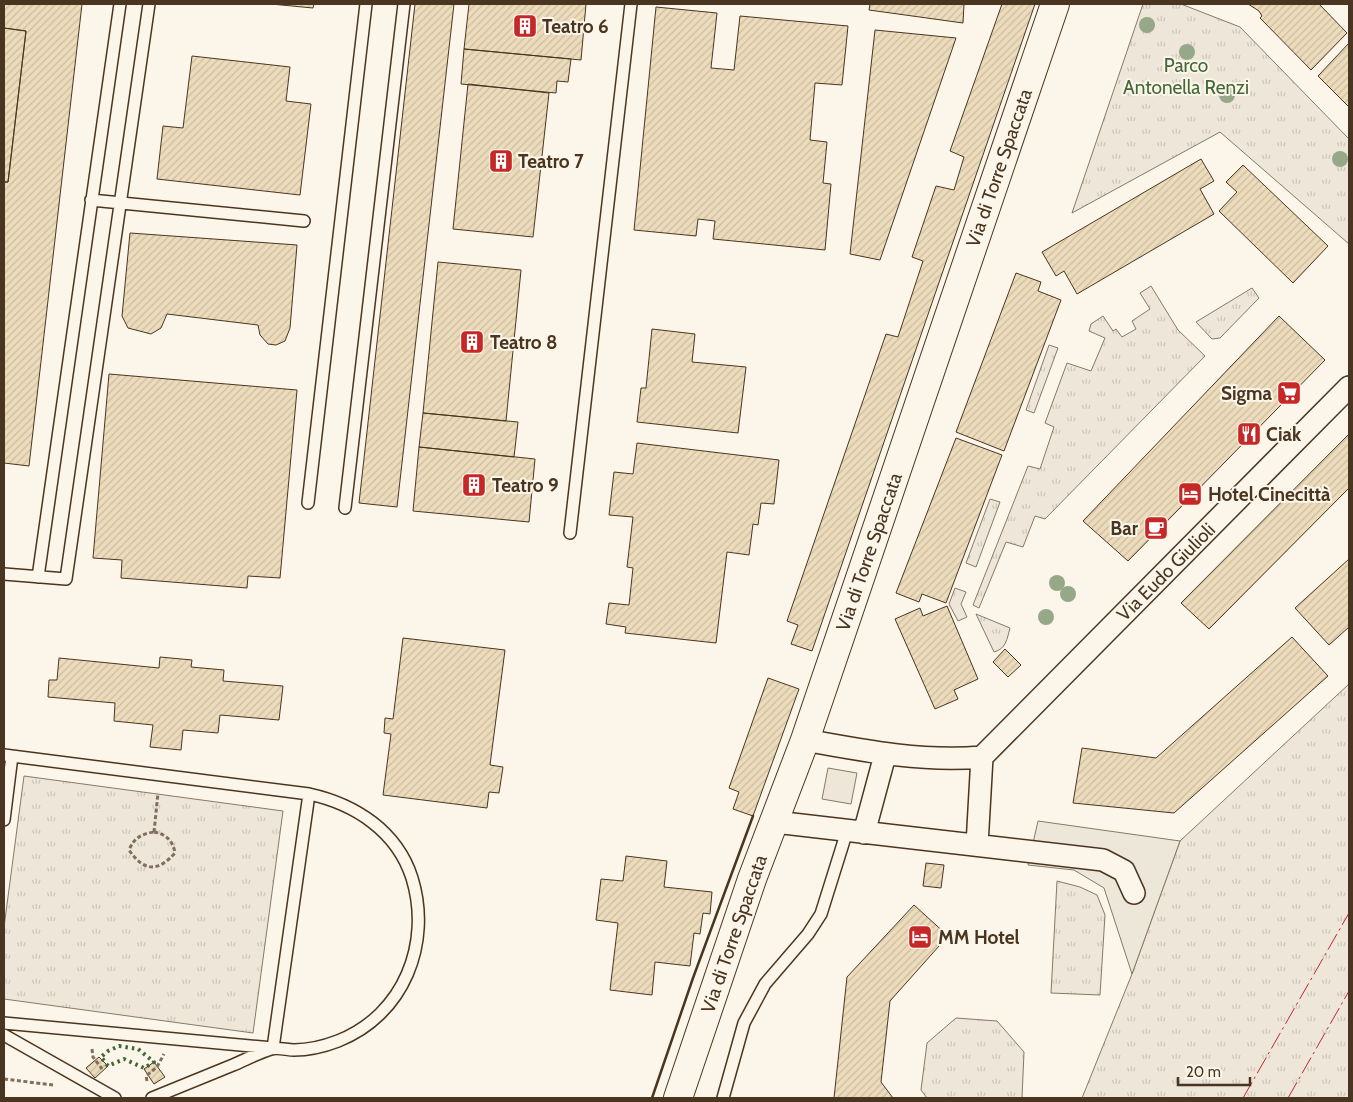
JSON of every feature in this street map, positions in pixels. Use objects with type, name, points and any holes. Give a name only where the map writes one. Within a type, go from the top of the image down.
[{"type":"street","name":"Via di Torre Spaccata","points":[[678,1098],[752,879],[805,740],[1056,4]]},
{"type":"street","name":"Via Eudo Giulioli","points":[[982,758],[1349,387]]},
{"type":"street","points":[[805,740],[885,755],[929,759],[982,758],[977,845]]},
{"type":"street","points":[[855,832],[885,755]]},
{"type":"street","points":[[775,822],[1110,862],[1124,871],[1134,893]]},
{"type":"lane","points":[[38,577],[120,4]]},
{"type":"lane","points":[[4,574],[66,579],[149,4]]},
{"type":"lane","points":[[308,503],[366,4]]},
{"type":"lane","points":[[345,508],[404,4]]},
{"type":"lane","points":[[570,533],[631,4]]},
{"type":"lane","points":[[91,200],[304,221]]},
{"type":"lane","points":[[4,820],[8,755],[309,794],[331,799],[352,807],[376,825],[401,853],[417,894],[420,916],[414,961],[405,981],[392,1000],[377,1017],[339,1040],[318,1047],[295,1050],[4,1022]]},
{"type":"lane","points":[[273,1048],[309,794]]},
{"type":"lane","points":[[723,1098],[744,1023],[765,984],[808,934],[821,914],[855,832]]},
{"type":"lane","points":[[4,1035],[115,1098]]},
{"type":"lane","points":[[152,1098],[273,1048]]},
{"type":"path","points":[[154,832],[160,775]]},
{"type":"path","points":[[154,832],[168,837],[174,846],[175,853],[162,865],[152,867],[142,865],[129,850],[133,841],[143,833],[154,832]]},
{"type":"path","points":[[152,1098],[146,1076],[161,1060],[169,1038]]},
{"type":"path","points":[[89,1042],[93,1058],[103,1071]]},
{"type":"path","points":[[4,1079],[63,1086]]},
{"type":"green space","name":"Parco Antonella Renzi","points":[[1143,4],[1181,4],[1240,27],[1349,139],[1349,244],[1220,132],[1072,213]]},
{"type":"green space","points":[[1151,286],[1178,330],[1205,356],[1045,519],[1035,516],[1023,547],[1006,542],[979,608],[973,605],[1028,466],[1040,469],[1054,427],[1045,423],[1067,363],[1091,371],[1105,338],[1089,331],[1091,324],[1103,316],[1113,331],[1116,329],[1122,337],[1136,329],[1132,321],[1150,309],[1140,293]]},
{"type":"green space","points":[[1252,288],[1259,298],[1220,338],[1212,339],[1196,322]]},
{"type":"green space","points":[[1049,345],[1058,348],[1034,413],[1026,410]]},
{"type":"green space","points":[[990,499],[1000,502],[976,567],[966,563]]},
{"type":"green space","points":[[955,588],[966,592],[961,604],[967,617],[958,621],[949,604]]},
{"type":"green space","points":[[976,614],[1010,628],[1005,643],[998,651],[994,652]]},
{"type":"green space","points":[[1349,684],[1349,1098],[1082,1098],[1132,974],[1180,841]]},
{"type":"green space","points":[[828,768],[857,773],[851,804],[822,799]]},
{"type":"green space","points":[[24,776],[283,811],[253,1033],[4,999],[4,927]]},
{"type":"green space","points":[[1057,881],[1080,887],[1097,895],[1105,915],[1100,995],[1051,993]]},
{"type":"green space","points":[[956,1018],[997,1021],[1024,1052],[1022,1098],[927,1098],[921,1090],[927,1043]]},
{"type":"shaded area","points":[[1038,821],[1180,841],[1132,974],[1104,888],[1074,870],[1028,865]]},
{"type":"building","points":[[4,4],[82,4],[29,466],[4,463],[4,182],[8,182],[26,31],[4,28]]},
{"type":"building","points":[[271,4],[314,4],[313,8]]},
{"type":"building","points":[[415,4],[454,4],[397,507],[359,503]]},
{"type":"building","name":"Teatro 6","points":[[469,4],[586,4],[581,60],[464,49]]},
{"type":"building","points":[[870,4],[964,4],[963,23],[869,10]]},
{"type":"building","points":[[1002,4],[1035,4],[812,651],[791,644],[798,625],[787,621],[886,334],[898,337],[923,261],[912,257],[936,186],[954,190],[964,157],[950,151]]},
{"type":"building","points":[[1248,4],[1319,4],[1347,33],[1311,70],[1260,18],[1262,16],[1259,11]]},
{"type":"building","points":[[656,7],[717,13],[711,68],[734,70],[740,16],[848,26],[842,85],[815,83],[810,140],[827,142],[823,183],[831,184],[825,250],[713,239],[715,221],[698,219],[696,236],[634,230]]},
{"type":"building","points":[[4,28],[26,31],[8,182],[4,182]]},
{"type":"building","points":[[875,30],[956,38],[880,260],[850,254]]},
{"type":"building","points":[[1349,43],[1349,107],[1318,76]]},
{"type":"building","points":[[464,49],[571,59],[568,82],[557,81],[556,93],[461,84]]},
{"type":"building","points":[[192,56],[290,67],[286,101],[311,104],[300,195],[157,179],[163,126],[183,128]]},
{"type":"building","name":"Teatro 7","points":[[468,84],[549,93],[533,237],[453,229]]},
{"type":"building","points":[[1201,159],[1214,181],[1200,189],[1214,214],[1077,294],[1064,271],[1056,276],[1042,252]]},
{"type":"building","points":[[1243,165],[1328,246],[1293,283],[1219,211],[1237,192],[1226,182]]},
{"type":"building","points":[[130,233],[297,245],[290,328],[285,341],[276,345],[268,344],[260,335],[258,325],[167,314],[161,328],[151,334],[128,328],[122,316]]},
{"type":"building","name":"Teatro 8","points":[[438,262],[521,270],[506,421],[423,413]]},
{"type":"building","points":[[1016,273],[1041,282],[1038,291],[1061,300],[1004,451],[956,432]]},
{"type":"building","points":[[1279,316],[1325,360],[1128,561],[1083,521]]},
{"type":"building","points":[[652,329],[695,334],[692,362],[746,367],[738,433],[637,422],[641,388],[646,388]]},
{"type":"building","points":[[109,374],[297,390],[280,578],[248,576],[247,588],[121,578],[122,560],[93,558]]},
{"type":"building","points":[[423,413],[518,422],[514,457],[419,447]]},
{"type":"building","points":[[1349,434],[1349,488],[1209,629],[1181,603]]},
{"type":"building","points":[[956,438],[1002,455],[946,603],[922,594],[919,602],[896,593]]},
{"type":"building","points":[[637,443],[779,460],[774,504],[761,503],[758,525],[753,524],[749,555],[727,552],[716,643],[625,633],[626,627],[606,624],[609,603],[629,605],[633,568],[627,567],[633,517],[609,515],[614,472],[633,474]]},
{"type":"building","name":"Teatro 9","points":[[419,447],[535,459],[529,522],[413,511]]},
{"type":"building","points":[[1349,559],[1349,627],[1329,645],[1295,608]]},
{"type":"building","points":[[947,606],[978,679],[954,690],[958,699],[935,709],[895,619],[920,608],[923,616]]},
{"type":"building","points":[[1292,637],[1328,676],[1174,813],[1073,803],[1082,748],[1156,758]]},
{"type":"building","points":[[403,638],[505,650],[490,765],[503,767],[499,793],[489,792],[487,808],[383,795],[391,734],[384,733],[385,718],[393,719]]},
{"type":"building","points":[[1005,649],[1021,665],[1008,677],[993,662]]},
{"type":"building","points":[[160,657],[192,660],[191,667],[224,670],[223,681],[283,686],[279,720],[220,715],[218,733],[183,730],[181,750],[150,747],[153,725],[114,721],[115,703],[48,697],[49,680],[57,680],[59,658],[159,668]]},
{"type":"building","points":[[768,678],[799,689],[753,816],[733,809],[739,792],[729,788]]},
{"type":"building","points":[[626,856],[667,861],[664,887],[712,892],[710,914],[703,913],[700,934],[694,933],[690,966],[655,962],[652,995],[610,990],[618,923],[596,920],[601,879],[623,881]]},
{"type":"building","points":[[926,863],[944,865],[941,888],[923,886]]},
{"type":"building","points":[[914,905],[948,936],[890,1001],[881,1082],[893,1098],[834,1098],[847,977]]},
{"type":"building","points":[[99,1057],[108,1066],[95,1078],[86,1068]]},
{"type":"building","points":[[154,1062],[165,1077],[154,1084],[144,1069]]},
{"type":"hedge","points":[[119,1046],[138,1049],[154,1062],[144,1068],[124,1059],[108,1066],[101,1057],[119,1046]]},
{"type":"wall","points":[[652,1098],[693,978],[753,816]]},
{"type":"power","points":[[1243,1098],[1349,913]]},
{"type":"power","points":[[1288,1098],[1349,991]]},
{"type":"place","name":"Teatro 6","points":[[525,26]]},
{"type":"place","name":"Teatro 7","points":[[501,161]]},
{"type":"place","name":"Teatro 8","points":[[472,342]]},
{"type":"place","name":"Sigma","points":[[1289,393]]},
{"type":"place","name":"Ciak","points":[[1249,434]]},
{"type":"place","name":"Teatro 9","points":[[474,485]]},
{"type":"place","name":"Hotel Cinecittà","points":[[1190,494]]},
{"type":"place","name":"Bar","points":[[1156,528]]},
{"type":"place","name":"MM Hotel","points":[[920,937]]}]
